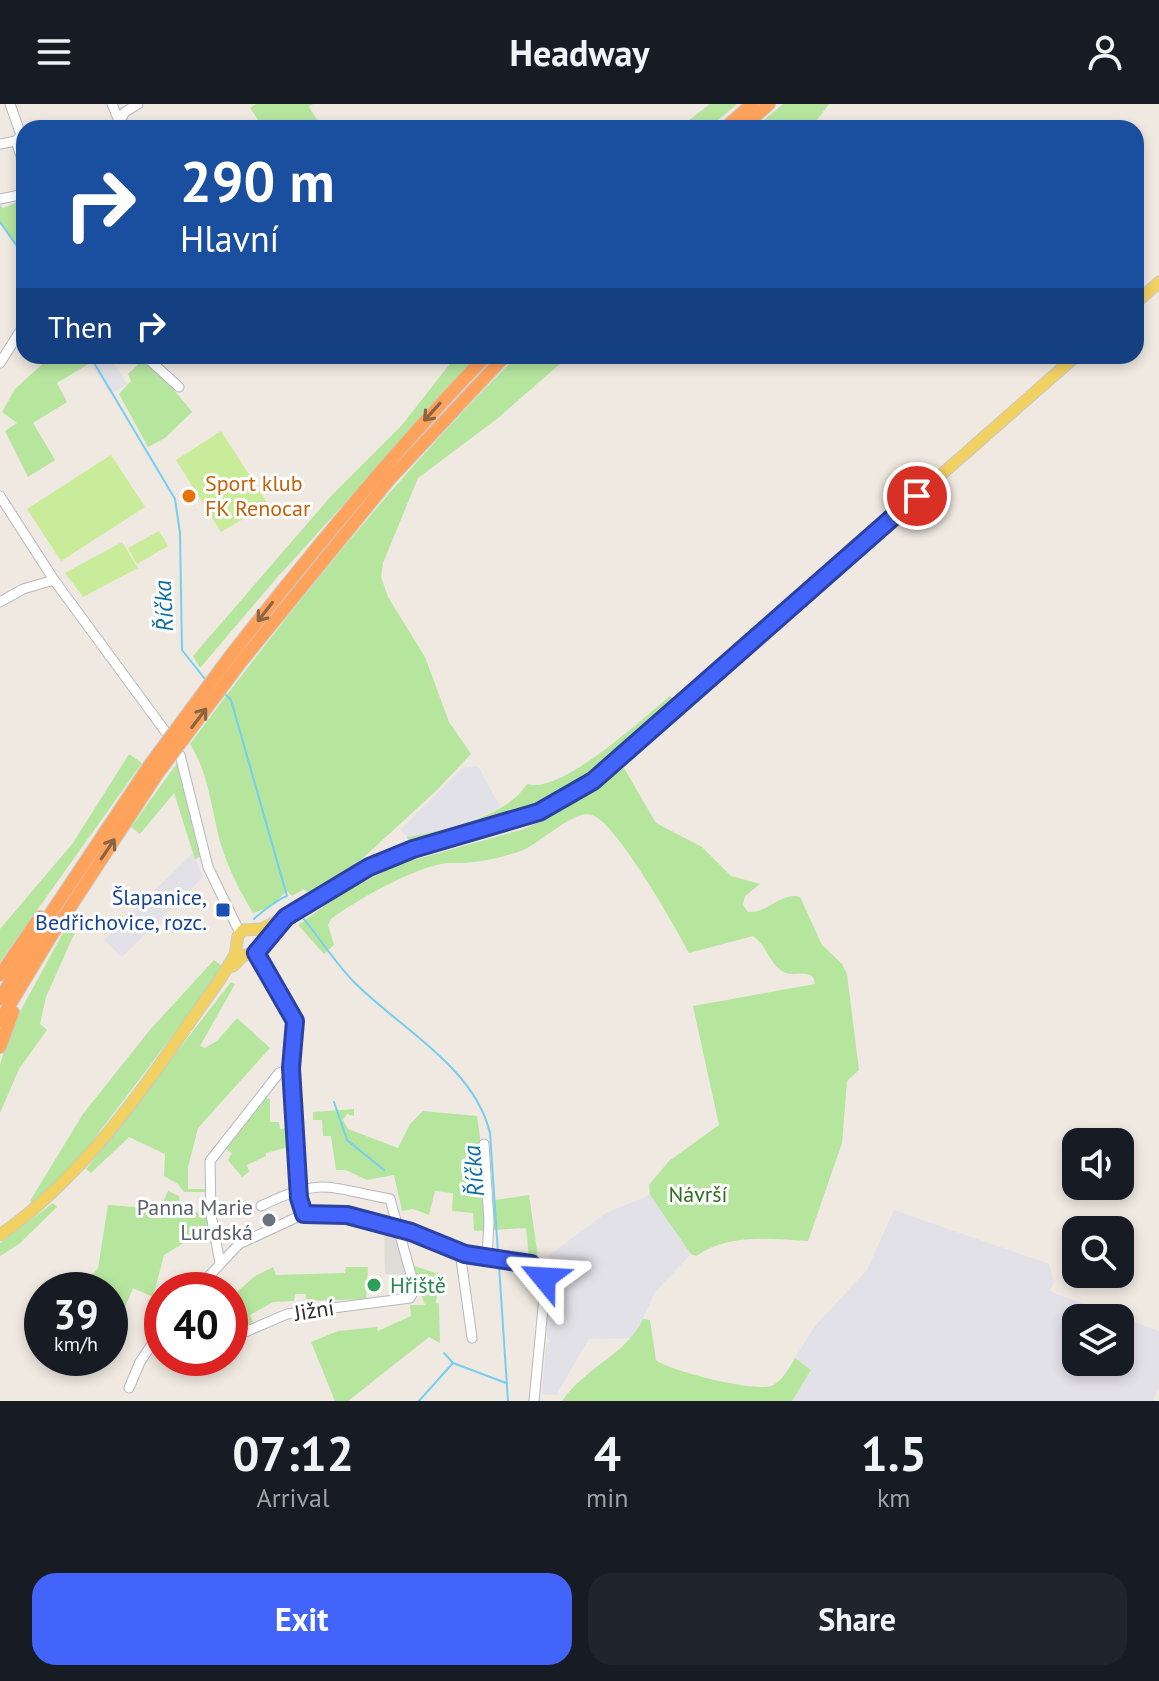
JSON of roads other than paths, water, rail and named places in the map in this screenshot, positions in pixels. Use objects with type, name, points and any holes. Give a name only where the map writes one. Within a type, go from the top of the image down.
[{"type":"highway","points":[[734,120],[752,104]]},
{"type":"highway","points":[[751,120],[769,104]]},
{"type":"highway","points":[[0,1021],[153,770],[319,543],[478,364]]},
{"type":"highway","points":[[236,659],[389,480],[498,364]]},
{"type":"highway","points":[[0,975],[124,801],[153,770]]},
{"type":"highway","points":[[0,999],[124,801]]},
{"type":"highway","points":[[0,1047],[8,1022],[50,938]]},
{"type":"main road","points":[[1144,296],[1159,282]]},
{"type":"main road","points":[[0,1235],[39,1206],[88,1159],[219,981],[286,917],[341,881],[387,859],[539,812],[593,781],[1067,364]]},
{"type":"main road","points":[[249,930],[286,917]]},
{"type":"main road","points":[[249,930],[263,941]]},
{"type":"main road","points":[[247,951],[249,930]]},
{"type":"street","points":[[121,120],[125,112],[138,104]]},
{"type":"street","points":[[0,144],[16,141]]},
{"type":"street","points":[[0,363],[16,338]]},
{"type":"street","points":[[155,364],[179,387]]},
{"type":"street","points":[[0,496],[54,580],[165,731]]},
{"type":"street","points":[[0,602],[23,589],[54,580]]},
{"type":"street","points":[[180,755],[204,854],[229,906],[249,930]]},
{"type":"street","points":[[247,951],[295,1021],[291,1068],[298,1188],[304,1214]]},
{"type":"street","points":[[220,1263],[220,1248],[211,1215],[210,1161],[279,1073],[291,1068]]},
{"type":"street","points":[[484,1144],[489,1221],[487,1257]]},
{"type":"street","points":[[261,1206],[298,1188],[342,1186],[390,1199],[399,1228]]},
{"type":"street","points":[[212,1272],[232,1251],[304,1214],[347,1215],[399,1228],[460,1252],[537,1267],[545,1287],[534,1401]]},
{"type":"street","name":"Jižní","points":[[248,1331],[285,1315],[410,1298],[415,1289],[399,1241],[399,1228]]},
{"type":"street","points":[[220,1248],[232,1251]]},
{"type":"street","points":[[460,1252],[472,1338]]},
{"type":"street","points":[[129,1388],[144,1356]]},
{"type":"waterway","name":"Říčka","points":[[0,222],[16,245]]},
{"type":"waterway","name":"Říčka","points":[[95,364],[175,499],[180,533],[182,650],[205,679]]},
{"type":"waterway","name":"Říčka","points":[[223,692],[231,700],[287,896],[254,919]]},
{"type":"waterway","name":"Říčka","points":[[304,919],[353,981],[452,1068],[481,1109],[490,1133],[498,1253]]},
{"type":"waterway","points":[[334,1102],[347,1140],[384,1170]]},
{"type":"waterway","name":"Říčka","points":[[499,1266],[508,1401]]},
{"type":"waterway","points":[[444,1353],[453,1363],[506,1383]]},
{"type":"waterway","points":[[419,1401],[453,1363]]},
{"type":"place","name":"Sport klub FK Renocar","points":[[189,496]]},
{"type":"place","name":"Šlapanice, Bedřichovice, rozc.","points":[[223,910]]},
{"type":"place","name":"Panna Marie Lurdská","points":[[269,1220]]},
{"type":"place","name":"Hřiště","points":[[374,1285]]},
{"type":"park label","name":"Návrší","points":[[698,1194]]}]
